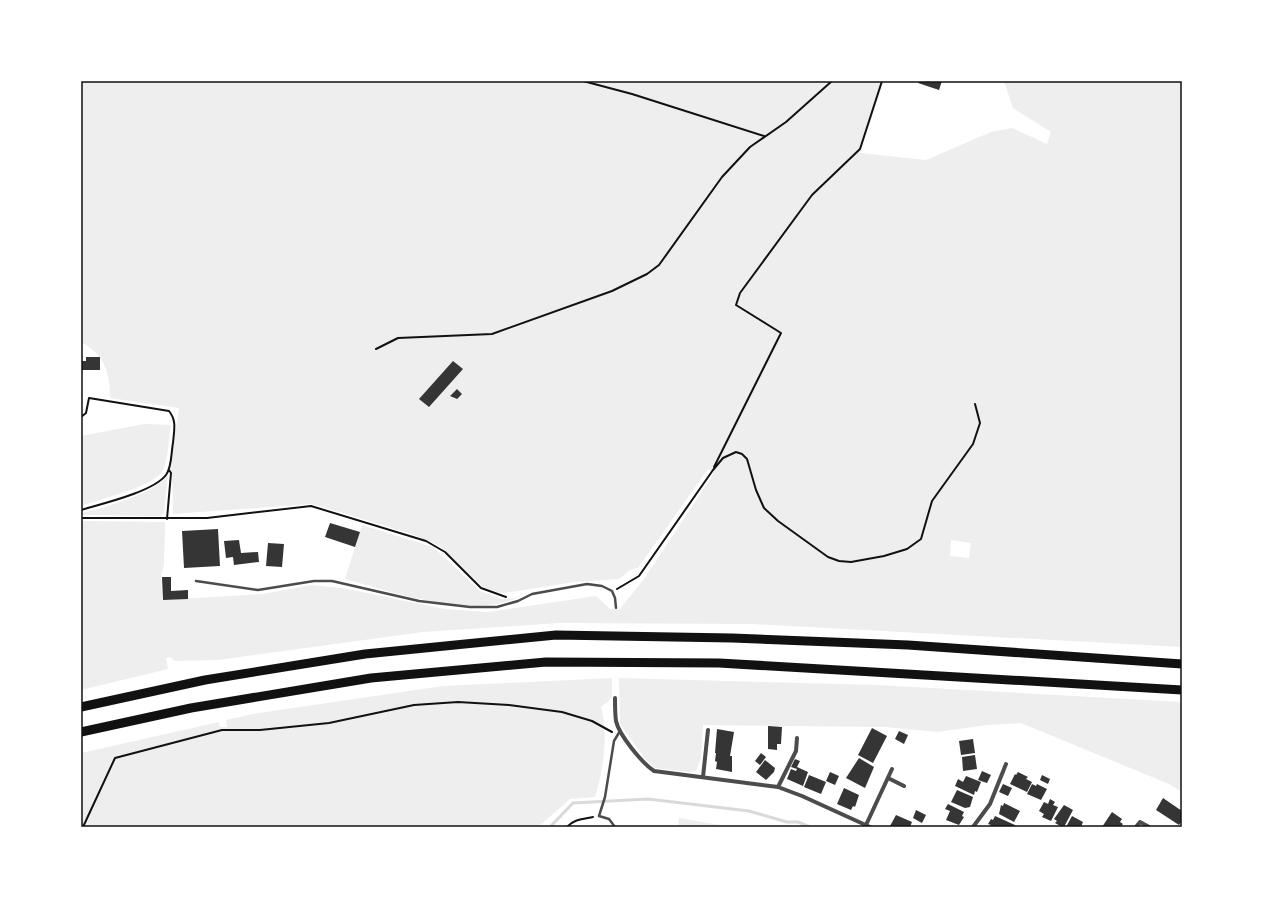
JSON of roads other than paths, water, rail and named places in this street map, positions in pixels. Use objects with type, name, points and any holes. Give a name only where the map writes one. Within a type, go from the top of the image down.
[{"type":"highway","points":[[81,707],[205,680],[365,654],[556,635],[732,638],[908,645],[1182,664]]},
{"type":"highway","points":[[81,732],[191,708],[371,678],[546,662],[719,663],[1182,690]]},
{"type":"street","points":[[615,698],[616,721],[621,731],[643,762],[654,771],[778,787],[802,796],[868,826],[892,770]]},
{"type":"street","points":[[703,777],[708,730]]},
{"type":"street","points":[[778,787],[796,751],[797,738]]},
{"type":"street","points":[[973,827],[990,804],[1006,764]]},
{"type":"street","points":[[888,778],[904,786]]},
{"type":"street","points":[[1136,827],[1140,822],[1149,827]]},
{"type":"lane","points":[[196,581],[258,590],[314,581],[332,581],[419,601],[470,607],[497,607],[518,601],[532,594],[587,584],[602,586],[612,591],[615,598],[616,608]]},
{"type":"lane","points":[[615,827],[609,819],[599,816],[606,796],[614,741],[621,731]]},
{"type":"waterway","points":[[550,827],[573,803],[648,799],[749,811],[787,822],[798,822],[810,827]]}]
